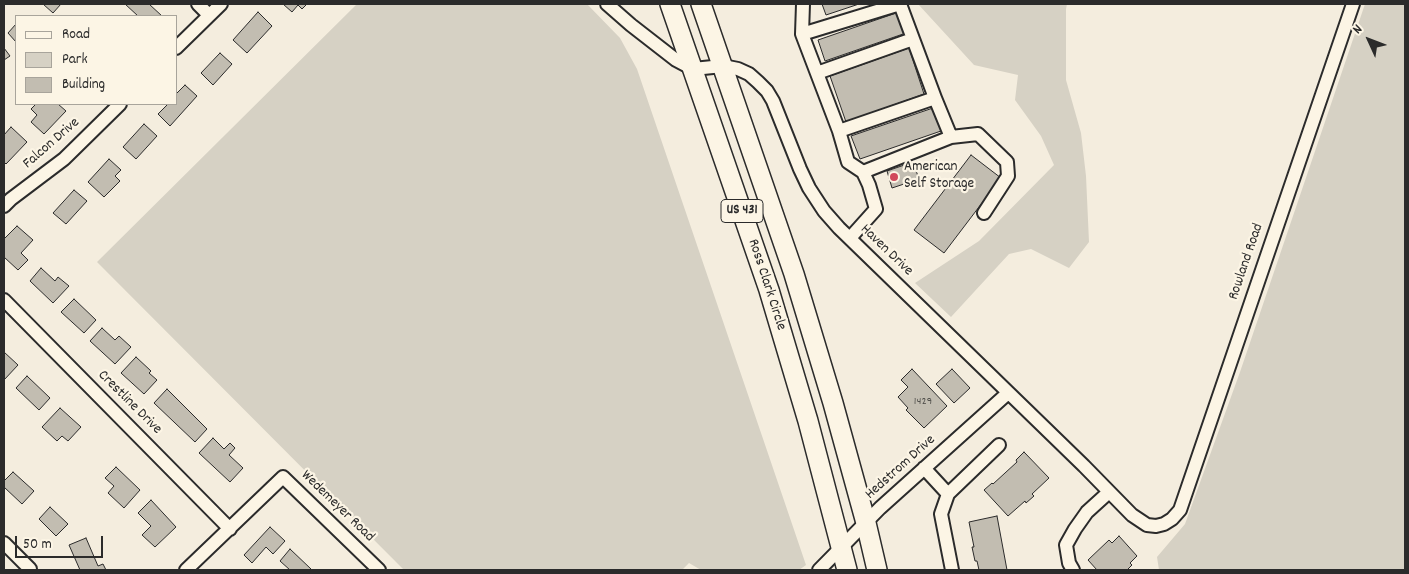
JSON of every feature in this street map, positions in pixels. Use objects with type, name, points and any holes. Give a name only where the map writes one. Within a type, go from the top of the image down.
[{"type":"highway","name":"Ross Clark Circle","points":[[670,4],[771,299],[808,421],[847,570]]},
{"type":"highway","name":"Ross Clark Circle","points":[[701,4],[794,274],[833,402],[877,570]]},
{"type":"street","points":[[198,4],[209,16]]},
{"type":"street","points":[[178,46],[221,4]]},
{"type":"street","points":[[608,4],[653,44],[693,69]]},
{"type":"street","points":[[803,4],[802,34],[839,131],[848,162],[863,172],[876,209],[850,238]]},
{"type":"street","points":[[802,34],[900,4],[951,137]]},
{"type":"street","name":"Rowland Road","points":[[1164,524],[1172,519],[1180,510],[1353,4]]},
{"type":"street","points":[[817,73],[913,39]]},
{"type":"street","name":"Haven Drive","points":[[693,69],[723,66],[738,69],[749,74],[767,91],[777,108],[809,188],[824,211],[1132,515],[1147,525],[1156,526],[1164,524]]},
{"type":"street","points":[[839,131],[935,98]]},
{"type":"street","name":"Falcon Drive","points":[[4,206],[64,159],[119,105]]},
{"type":"street","points":[[863,172],[951,137],[978,134],[1007,162],[1008,176],[984,213]]},
{"type":"street","name":"Crestline Drive","points":[[4,300],[230,529]]},
{"type":"street","name":"Hedstrom Drive","points":[[819,570],[880,508],[1008,393]]},
{"type":"street","points":[[952,570],[941,514],[948,494],[999,445]]},
{"type":"street","points":[[924,468],[948,494]]},
{"type":"street","name":"Wedemeyer Road","points":[[230,529],[284,477],[379,570]]},
{"type":"street","points":[[1073,570],[1066,545],[1087,512],[1109,492]]},
{"type":"street","points":[[186,570],[230,529]]},
{"type":"street","points":[[4,542],[30,569]]},
{"type":"green space","points":[[357,4],[587,4],[620,38],[637,69],[806,565],[799,570],[701,570],[689,563],[682,570],[404,570],[97,262]]},
{"type":"green space","points":[[918,4],[1067,4],[1066,80],[1081,133],[1086,176],[1089,242],[1069,268],[1031,249],[1009,254],[951,317],[915,283],[979,241],[1054,165],[1041,136],[1015,100],[1018,75],[974,65]]},
{"type":"green space","points":[[1365,4],[1405,4],[1405,570],[1159,570],[1157,557],[1185,524],[1240,372]]},
{"type":"building","points":[[43,4],[61,4],[53,13]]},
{"type":"building","points":[[125,4],[149,4],[161,15],[137,15]]},
{"type":"building","points":[[283,4],[307,4],[302,9],[298,5],[292,12]]},
{"type":"building","points":[[822,4],[859,4],[826,15]]},
{"type":"building","points":[[258,12],[272,26],[247,53],[233,40]]},
{"type":"building","points":[[899,12],[906,33],[825,61],[818,40]]},
{"type":"building","points":[[15,25],[15,41],[8,33]]},
{"type":"building","points":[[4,48],[10,56],[4,60]]},
{"type":"building","points":[[909,48],[924,94],[846,122],[830,76]]},
{"type":"building","points":[[220,53],[232,64],[213,85],[201,73]]},
{"type":"building","points":[[185,85],[197,96],[170,126],[158,114],[167,105],[178,105],[178,92]]},
{"type":"building","points":[[35,105],[59,105],[66,111],[44,134],[31,122],[37,115],[31,109]]},
{"type":"building","points":[[933,108],[941,131],[860,159],[851,136]]},
{"type":"building","points":[[144,124],[157,136],[136,159],[123,147]]},
{"type":"building","points":[[11,127],[27,142],[6,164],[4,162],[4,135]]},
{"type":"building","points":[[971,155],[1001,178],[944,253],[914,230]]},
{"type":"building","points":[[109,159],[121,170],[115,176],[120,181],[104,197],[88,182]]},
{"type":"building","points":[[913,162],[919,179],[892,188],[887,171]]},
{"type":"building","points":[[74,190],[87,201],[66,224],[53,213]]},
{"type":"building","points":[[17,226],[33,240],[21,253],[28,260],[18,270],[4,257],[4,239]]},
{"type":"building","points":[[41,268],[55,281],[58,277],[69,286],[53,303],[30,281]]},
{"type":"building","points":[[74,299],[96,320],[84,333],[61,312]]},
{"type":"building","points":[[102,328],[115,340],[119,336],[131,347],[115,364],[90,341]]},
{"type":"building","points":[[4,352],[18,365],[4,380]]},
{"type":"building","points":[[136,357],[151,371],[149,373],[157,380],[144,394],[121,373]]},
{"type":"building","points":[[912,369],[947,406],[924,428],[906,410],[908,408],[898,397],[908,387],[901,380]]},
{"type":"building","points":[[952,369],[970,388],[954,403],[936,384]]},
{"type":"building","points":[[27,376],[50,398],[39,410],[16,388]]},
{"type":"building","points":[[167,389],[207,429],[195,442],[154,403]]},
{"type":"building","points":[[60,408],[81,427],[68,441],[62,436],[57,441],[42,427]]},
{"type":"building","points":[[213,438],[224,449],[230,443],[235,448],[229,455],[243,468],[230,482],[199,453]]},
{"type":"building","points":[[1024,452],[1049,478],[1032,494],[1034,496],[1026,503],[1025,501],[1008,516],[984,490],[1017,462],[1016,460]]},
{"type":"building","points":[[116,467],[140,490],[124,508],[108,493],[114,486],[105,478]]},
{"type":"building","points":[[13,472],[34,491],[22,504],[4,487],[4,481]]},
{"type":"building","points":[[151,500],[176,527],[155,547],[142,535],[151,526],[138,513]]},
{"type":"building","points":[[50,507],[68,524],[56,536],[39,519]]},
{"type":"building","points":[[997,516],[1007,570],[979,570],[972,547],[974,547],[969,522]]},
{"type":"building","points":[[270,527],[285,541],[273,554],[266,547],[252,563],[244,555]]},
{"type":"building","points":[[1119,536],[1137,556],[1130,563],[1132,565],[1127,570],[1097,570],[1088,560],[1109,540],[1112,543]]},
{"type":"building","points":[[86,538],[98,566],[103,564],[106,570],[80,570],[69,545]]},
{"type":"building","points":[[290,549],[311,569],[290,570],[280,561]]},
{"type":"place","name":"American Self Storage","points":[[894,177]]}]
